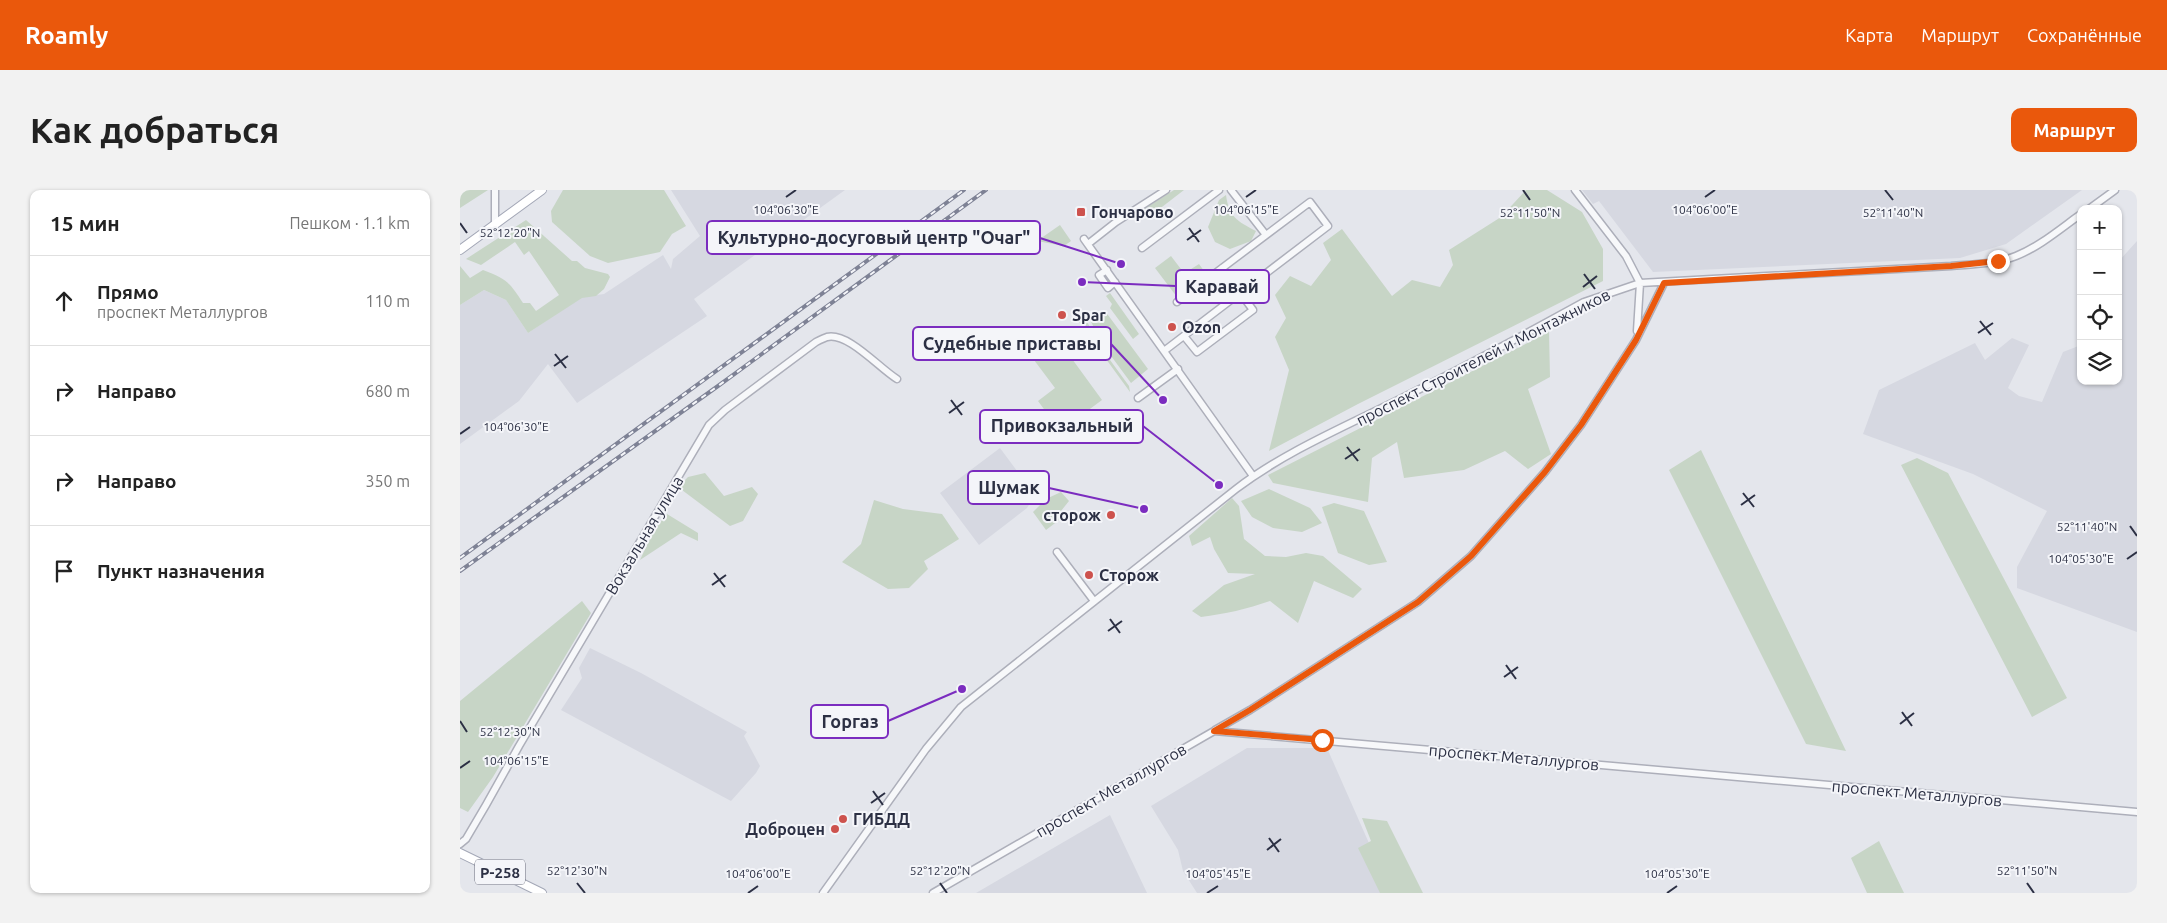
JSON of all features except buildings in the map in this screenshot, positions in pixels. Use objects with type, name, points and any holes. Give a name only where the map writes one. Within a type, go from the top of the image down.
[{"type":"main road","points":[[460,250],[542,190]]},
{"type":"main road","name":"Р-258","points":[[460,853],[542,893]]},
{"type":"street","points":[[495,190],[495,224]]},
{"type":"street","points":[[1166,190],[1086,241],[1253,476]]},
{"type":"street","points":[[1142,248],[1219,190]]},
{"type":"street","points":[[1231,190],[1266,236]]},
{"type":"street","points":[[1575,190],[1626,256],[1640,283],[1640,317],[1636,340]]},
{"type":"street","points":[[2094,205],[2115,190]]},
{"type":"street","points":[[1164,350],[1328,226],[1310,202],[1176,302]]},
{"type":"street","name":"проспект Строителей и Монтажников","points":[[824,893],[903,780],[954,715],[975,695],[1253,476],[1305,446],[1408,395],[1584,302],[1640,283],[1998,261],[2016,256],[2077,217]]},
{"type":"street","points":[[1184,336],[1197,352],[1253,310],[1222,268]]},
{"type":"street","points":[[1214,731],[1418,602],[1471,556],[1545,472],[1581,425],[1636,340],[1664,283]]},
{"type":"street","name":"Вокзальная улица","points":[[460,844],[466,839],[709,425],[725,410],[816,342],[828,336],[842,338],[897,379]]},
{"type":"street","points":[[1138,398],[1178,369]]},
{"type":"street","points":[[1057,552],[1094,601]]},
{"type":"street","name":"проспект Металлургов","points":[[933,893],[1214,731],[2137,812]]},
{"type":"shaded area","points":[[671,190],[845,190],[694,299],[707,316],[577,403],[548,364],[519,401],[460,444],[460,305],[484,290],[506,300],[528,333],[582,297],[604,294],[663,255],[671,269],[673,259],[700,236]]},
{"type":"shaded area","points":[[1582,190],[2082,190],[2006,244],[1960,258],[1653,272],[1599,201],[1593,204]]},
{"type":"shaded area","points":[[2137,241],[2137,632],[2017,588],[2017,567],[2047,511],[1973,474],[1863,434],[1879,390],[1975,343],[1985,360],[2012,338],[2029,345],[2008,388],[2019,396],[2042,402],[2063,352],[2077,347],[2077,385],[2122,385],[2122,258]]},
{"type":"shaded area","points":[[1000,448],[1035,495],[1027,508],[979,545],[940,493]]},
{"type":"shaded area","points":[[590,648],[641,673],[747,732],[744,736],[760,766],[731,801],[561,710],[582,678],[579,668]]},
{"type":"shaded area","points":[[1247,748],[1327,748],[1391,893],[1197,893],[1183,871],[1178,850],[1151,806]]},
{"type":"shaded area","points":[[1110,815],[1147,893],[976,893]]},
{"type":"green space","points":[[460,190],[488,190],[460,208]]},
{"type":"green space","points":[[563,190],[664,190],[686,226],[672,234],[660,252],[608,263],[590,256],[552,222],[551,211]]},
{"type":"green space","points":[[1174,190],[1184,190],[1149,217],[1144,209]]},
{"type":"green space","points":[[1526,190],[1547,190],[1582,212],[1603,249],[1603,281],[1358,404],[1269,451],[1289,370],[1275,337],[1286,318],[1275,295],[1290,276],[1311,286],[1331,260],[1323,243],[1342,229],[1392,296],[1412,280],[1440,287],[1453,265],[1449,250],[1501,217]]},
{"type":"green space","points":[[1226,195],[1229,208],[1235,218],[1256,231],[1251,241],[1230,249],[1215,242],[1208,227],[1219,200]]},
{"type":"green space","points":[[526,220],[572,261],[577,261],[585,268],[608,274],[610,277],[604,289],[596,296],[582,298],[528,333],[506,300],[484,290],[460,305],[460,266],[470,278],[483,270],[503,279],[511,286],[523,303],[530,303],[536,311],[559,295],[529,251],[524,255],[515,242],[481,265],[466,259]]},
{"type":"green space","points":[[1060,225],[1071,241],[1064,246],[1037,241]]},
{"type":"green space","points":[[1171,256],[1193,285],[1177,297],[1155,268]]},
{"type":"green space","points":[[1199,264],[1207,275],[1197,283],[1188,271]]},
{"type":"green space","points":[[1110,293],[1139,334],[1133,339],[1110,308],[1112,304],[1106,296]]},
{"type":"green space","points":[[1105,311],[1148,369],[1131,383],[1103,345],[1089,318],[1093,314],[1100,315]]},
{"type":"green space","points":[[1086,320],[1102,349],[1129,386],[1130,392],[1079,322]]},
{"type":"green space","points":[[1549,332],[1550,377],[1528,389],[1551,454],[1528,469],[1505,451],[1464,470],[1404,478],[1397,442],[1372,458],[1368,502],[1273,483],[1268,475]]},
{"type":"green space","points":[[1034,336],[1041,346],[1050,339],[1062,355],[1067,352],[1102,400],[1060,431],[1038,401],[1055,388],[1022,344]]},
{"type":"green space","points":[[1701,450],[1846,751],[1806,744],[1669,470]]},
{"type":"green space","points":[[1917,458],[1948,473],[2067,698],[2032,717],[1901,465]]},
{"type":"green space","points":[[705,473],[724,496],[752,487],[758,494],[743,521],[730,526],[678,487],[688,477]]},
{"type":"green space","points":[[1269,489],[1310,508],[1322,523],[1302,532],[1273,528],[1252,517],[1241,501]]},
{"type":"green space","points":[[1061,492],[1069,501],[1061,511],[1063,517],[1046,530],[1033,512],[1046,499]]},
{"type":"green space","points":[[1232,498],[1239,506],[1244,539],[1265,556],[1286,557],[1306,553],[1323,556],[1362,589],[1353,598],[1314,581],[1298,623],[1270,601],[1236,611],[1201,617],[1192,611],[1224,585],[1255,574],[1228,573],[1214,549],[1210,537],[1192,546],[1189,536]]},
{"type":"green space","points":[[874,500],[903,509],[942,514],[959,539],[924,561],[928,569],[909,588],[888,589],[842,562],[861,544]]},
{"type":"green space","points":[[1334,503],[1364,511],[1387,562],[1369,565],[1338,553],[1322,507]]},
{"type":"green space","points":[[667,514],[698,533],[698,541],[681,533],[640,560],[654,530]]},
{"type":"green space","points":[[582,601],[591,613],[493,777],[468,812],[460,808],[460,701]]},
{"type":"green space","points":[[1362,818],[1387,821],[1423,893],[1380,893],[1358,848],[1371,841]]},
{"type":"green space","points":[[1879,841],[1904,893],[1867,893],[1851,858]]},
{"type":"railway","points":[[460,558],[964,190]]},
{"type":"railway","points":[[460,571],[718,386],[986,190]]},
{"type":"place","name":"Гончарово","points":[[1081,212]]},
{"type":"place","name":"Культурно-досуговый центр \"Очаг\"","points":[[1121,264]]},
{"type":"place","name":"Каравай","points":[[1082,282]]},
{"type":"place","name":"Spar","points":[[1062,315]]},
{"type":"place","name":"Ozon","points":[[1172,327]]},
{"type":"place","name":"Судебные приставы","points":[[1163,400]]},
{"type":"place","name":"Привокзальный","points":[[1219,485]]},
{"type":"place","name":"Шумак","points":[[1144,509]]},
{"type":"place","name":"сторож","points":[[1111,515]]},
{"type":"place","name":"Сторож","points":[[1089,575]]},
{"type":"place","name":"Горгаз","points":[[962,689]]},
{"type":"place","name":"ГИБДД","points":[[843,819]]},
{"type":"place","name":"Доброцен","points":[[835,829]]},
{"type":"route","points":[[1322,740],[1214,731],[1418,602],[1471,556],[1545,472],[1581,425],[1636,340],[1664,283],[1951,266],[1998,261]]}]
